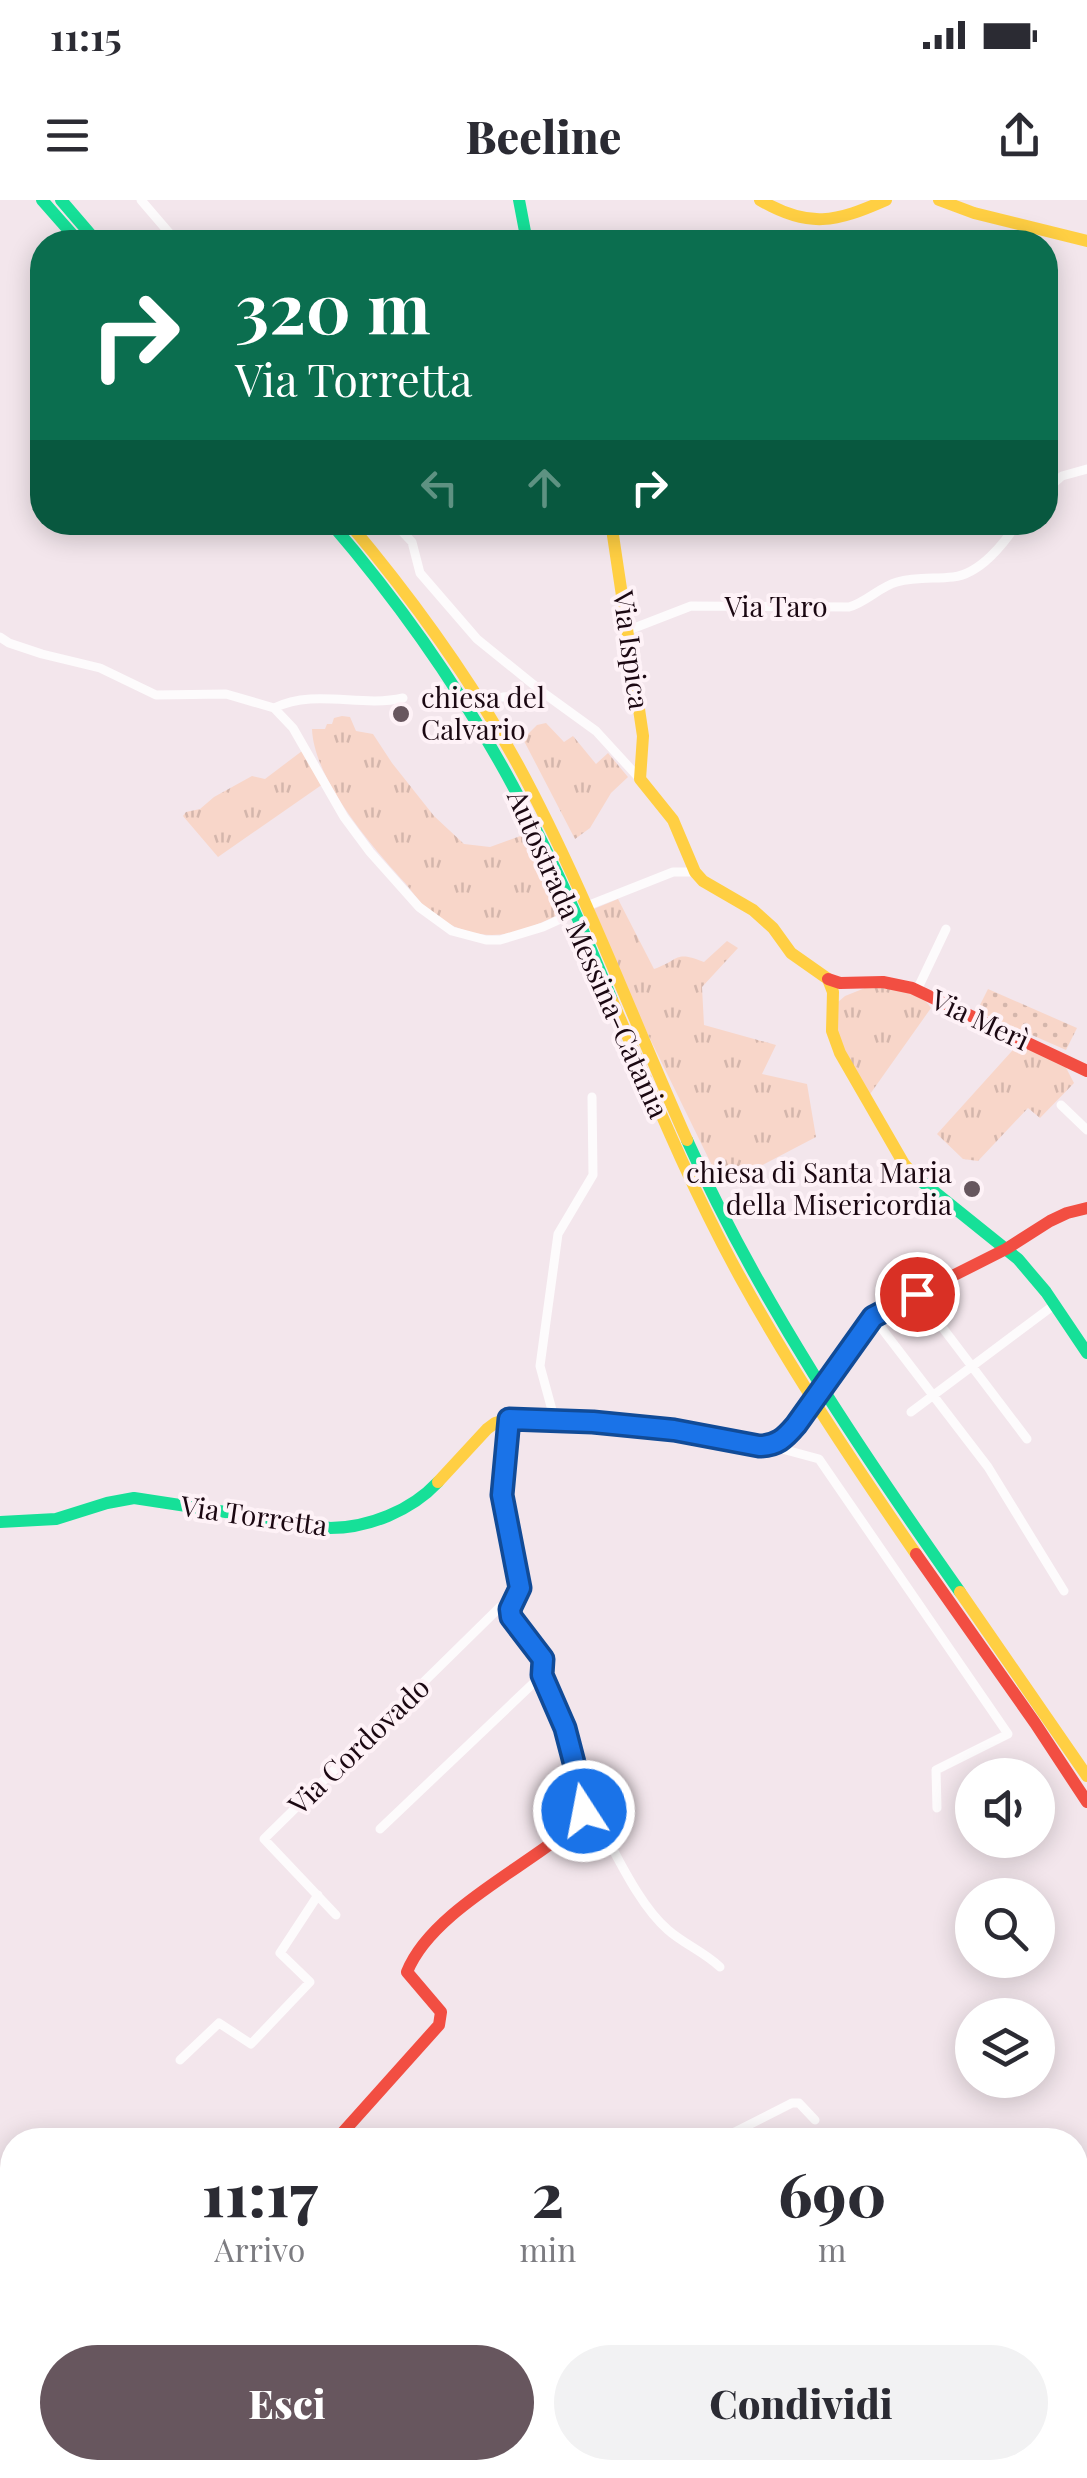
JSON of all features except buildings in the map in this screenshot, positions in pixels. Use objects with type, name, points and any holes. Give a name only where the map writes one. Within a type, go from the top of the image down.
[{"type":"main road","points":[[42,200],[68,230]]},
{"type":"main road","points":[[61,200],[87,230]]},
{"type":"main road","points":[[519,200],[525,230]]},
{"type":"main road","points":[[760,200],[782,212],[819,221],[848,217],[886,200]]},
{"type":"main road","points":[[939,200],[1043,230]]},
{"type":"main road","points":[[1058,234],[1087,241]]},
{"type":"main road","name":"Autostrada Messina-Catania","points":[[341,535],[430,648],[510,781],[568,901],[696,1194],[792,1371],[1087,1802]]},
{"type":"main road","name":"Autostrada Messina-Catania","points":[[359,535],[441,640],[514,759],[554,839],[715,1201],[784,1328],[854,1439],[1087,1776]]},
{"type":"main road","name":"Via Ispica","points":[[613,535],[643,736],[640,778],[673,820],[687,857],[703,881],[764,918],[790,952],[831,991]]},
{"type":"main road","points":[[869,983],[844,992],[831,991],[832,1031],[904,1164],[934,1196],[1006,1249],[1026,1269],[1087,1353]]},
{"type":"main road","name":"Via Merì","points":[[831,991],[851,984],[898,984],[1087,1071]]},
{"type":"main road","points":[[347,2128],[442,2018],[437,2006],[407,1972],[412,1958],[438,1929],[571,1828],[584,1811],[565,1728],[542,1675],[543,1659],[511,1617],[520,1588],[502,1495],[509,1419],[674,1430],[771,1446],[796,1425],[873,1317],[1006,1249],[1050,1220],[1087,1208]]},
{"type":"main road","name":"Via Torretta","points":[[0,1522],[63,1518],[117,1499],[134,1498],[352,1528],[369,1524],[425,1496],[487,1429],[495,1422],[509,1419]]},
{"type":"street","points":[[141,200],[167,230]]},
{"type":"street","points":[[1058,480],[1087,469]]},
{"type":"street","name":"Via Ispica","points":[[406,535],[412,542],[420,573],[477,639],[596,731],[640,778]]},
{"type":"street","name":"Via Taro","points":[[629,630],[691,606],[849,607],[878,589],[899,582],[967,573],[991,555],[1007,535]]},
{"type":"street","points":[[0,637],[42,654],[100,668],[156,695],[226,694],[274,708],[293,728],[344,817],[368,848],[419,907],[452,931],[500,940],[565,917]]},
{"type":"street","points":[[503,697],[545,694]]},
{"type":"street","points":[[274,708],[312,698],[386,702],[403,698]]},
{"type":"street","points":[[673,872],[687,857]]},
{"type":"street","points":[[592,904],[673,872],[695,872]]},
{"type":"street","points":[[917,990],[946,930]]},
{"type":"street","points":[[555,1421],[540,1366],[558,1234],[593,1175],[592,1097]]},
{"type":"street","points":[[1061,1104],[1087,1130]]},
{"type":"street","points":[[917,1294],[1027,1439]]},
{"type":"street","points":[[911,1412],[1054,1305]]},
{"type":"street","points":[[873,1317],[988,1467],[1064,1592]]},
{"type":"street","points":[[771,1446],[818,1459],[1008,1734],[936,1770],[938,1808]]},
{"type":"street","name":"Via Cordovado","points":[[336,1914],[264,1839],[500,1608],[512,1605]]},
{"type":"street","points":[[380,1829],[542,1675]]},
{"type":"street","points":[[584,1811],[596,1818],[654,1915],[670,1932],[720,1967]]},
{"type":"street","points":[[180,2060],[218,2023],[251,2044],[310,1982],[280,1953],[318,1895]]},
{"type":"street","points":[[743,2128],[792,2103],[800,2103],[814,2120]]},
{"type":"green space","points":[[350,717],[356,731],[373,734],[434,816],[464,844],[490,847],[526,834],[560,914],[522,930],[490,935],[461,929],[431,913],[362,833],[323,770],[312,729],[325,729],[334,718]]},
{"type":"green space","points":[[546,723],[564,742],[573,736],[596,764],[608,753],[628,777],[611,793],[590,828],[575,839],[523,739],[537,725]]},
{"type":"green space","points":[[302,751],[323,784],[218,857],[183,816],[252,776],[265,779]]},
{"type":"green space","points":[[618,899],[654,969],[682,957],[704,962],[727,941],[738,948],[702,987],[704,1025],[776,1045],[762,1074],[807,1084],[816,1137],[722,1186],[635,1008],[594,909]]},
{"type":"green space","points":[[870,986],[912,993],[931,1008],[868,1097],[847,1059],[835,1026],[838,1002]]},
{"type":"green space","points":[[988,989],[1077,1028],[1066,1050],[977,1011]]},
{"type":"green space","points":[[1021,1041],[1063,1062],[1074,1083],[1040,1118],[1028,1108],[978,1161],[963,1159],[937,1134]]},
{"type":"traffic: fast","points":[[42,200],[68,230]]},
{"type":"traffic: fast","points":[[61,200],[87,230]]},
{"type":"traffic: fast","points":[[519,200],[525,230]]},
{"type":"traffic: fast","points":[[340,535],[410,623],[503,767],[547,853],[612,1000]]},
{"type":"traffic: fast","points":[[687,1140],[779,1316],[960,1592]]},
{"type":"traffic: fast","points":[[916,1177],[1018,1259],[1046,1292],[1087,1353]]},
{"type":"traffic: fast","points":[[509,1419],[502,1495],[520,1588],[510,1609],[511,1617],[543,1659],[542,1675],[565,1728],[584,1801],[578,1820],[561,1836]]},
{"type":"traffic: fast","points":[[0,1522],[56,1519],[134,1498],[344,1527],[374,1521],[402,1509],[438,1482]]},
{"type":"traffic: slow","points":[[760,200],[808,219],[837,217],[886,200]]},
{"type":"traffic: slow","points":[[939,200],[1043,230]]},
{"type":"traffic: slow","points":[[1058,234],[1087,241]]},
{"type":"traffic: slow","points":[[359,535],[439,639],[518,765],[585,903],[687,1140]]},
{"type":"traffic: slow","points":[[613,535],[643,736],[640,779],[673,820],[695,872],[703,881],[753,910],[773,928],[791,953],[828,979],[833,992],[832,1031],[840,1053],[904,1164],[916,1177]]},
{"type":"traffic: slow","points":[[612,1000],[689,1175],[740,1277],[825,1418],[916,1554]]},
{"type":"traffic: slow","points":[[438,1482],[487,1429],[509,1419],[593,1422],[674,1430],[759,1446],[771,1444],[798,1424],[843,1361]]},
{"type":"traffic: slow","points":[[960,1592],[1087,1776]]},
{"type":"traffic: jam","points":[[828,979],[912,988],[1087,1071]]},
{"type":"traffic: jam","points":[[843,1361],[877,1314],[1006,1249],[1050,1221],[1087,1208]]},
{"type":"traffic: jam","points":[[916,1554],[1087,1802]]},
{"type":"traffic: jam","points":[[347,2128],[439,2025],[441,2012],[407,1972],[418,1952],[453,1914],[561,1836]]},
{"type":"place","name":"chiesa del Calvario","points":[[401,714]]},
{"type":"place","name":"chiesa di Santa Maria della Misericordia","points":[[972,1189]]},
{"type":"route","points":[[584,1811],[565,1728],[542,1675],[543,1659],[511,1617],[510,1609],[520,1588],[502,1506],[509,1419],[620,1424],[771,1446],[796,1425],[873,1317],[917,1294]]}]
